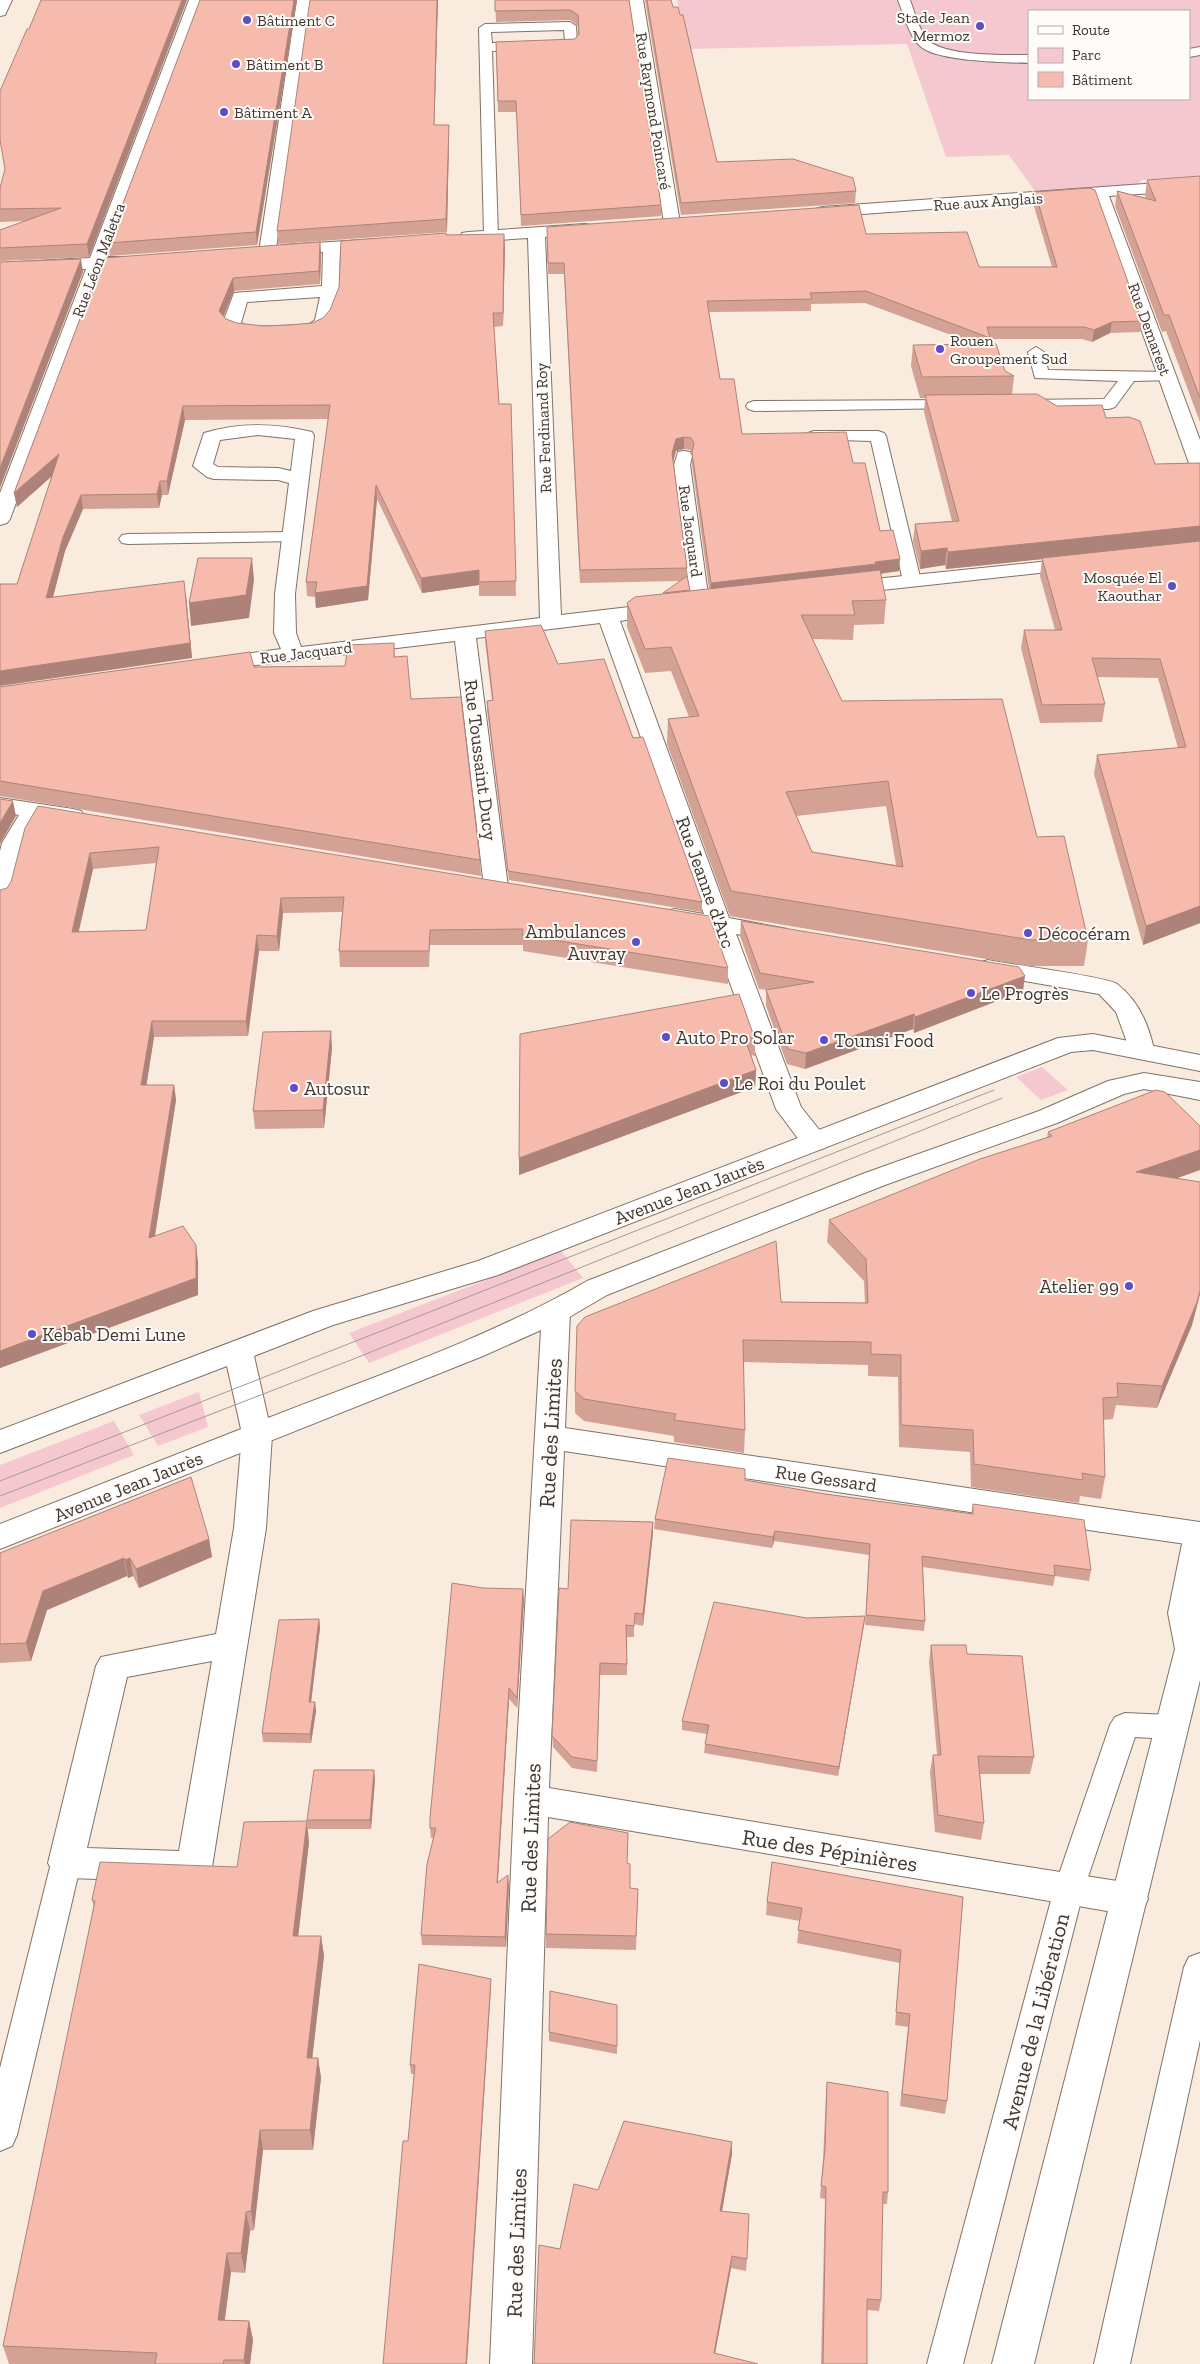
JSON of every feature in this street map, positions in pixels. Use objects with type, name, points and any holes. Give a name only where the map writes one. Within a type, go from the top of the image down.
[{"type":"street","points":[[0,12],[5,0]]},
{"type":"street","name":"Rue Léon Maletra","points":[[0,520],[196,0]]},
{"type":"street","points":[[267,252],[304,0]]},
{"type":"street","name":"Rue Raymond Poincaré","points":[[636,0],[672,223]]},
{"type":"street","name":"Rue aux Anglais","points":[[807,213],[1200,185]]},
{"type":"street","name":"Rue Demarest","points":[[1100,193],[1200,466]]},
{"type":"street","points":[[653,224],[691,221]]},
{"type":"street","points":[[452,238],[604,228]]},
{"type":"street","name":"Rue Ferdinand Roy","points":[[536,232],[551,623]]},
{"type":"street","points":[[248,253],[394,242]]},
{"type":"street","points":[[330,291],[240,297],[231,326],[247,332],[312,330],[323,322],[330,291],[332,247]]},
{"type":"street","points":[[0,268],[155,260]]},
{"type":"street","points":[[293,653],[286,633],[285,602],[305,436],[284,430],[226,432],[211,437],[203,466],[214,473],[278,474],[299,479]]},
{"type":"street","points":[[834,589],[1101,561]]},
{"type":"street","name":"Rue Jacquard","points":[[195,666],[712,603]]},
{"type":"street","name":"Rue Jeanne d'Arc","points":[[608,616],[716,911],[718,924],[723,931],[789,1109],[815,1142]]},
{"type":"street","name":"Rue Toussaint Ducy","points":[[465,634],[495,887]]},
{"type":"street","points":[[0,805],[93,820]]},
{"type":"street","points":[[0,897],[14,843],[34,810]]},
{"type":"street","points":[[651,912],[795,936]]},
{"type":"street","points":[[970,966],[1107,988],[1127,1009],[1138,1033],[1144,1081]]},
{"type":"street","name":"Avenue Jean Jaurès","points":[[0,1442],[323,1318],[488,1268],[1067,1044],[1093,1042],[1200,1063]]},
{"type":"street","name":"Avenue Jean Jaurès","points":[[0,1537],[473,1349],[556,1312],[597,1288],[875,1179],[958,1151],[1048,1117],[1117,1087],[1144,1081],[1200,1091]]},
{"type":"street","name":"Rue des Limites","points":[[512,2364],[531,1800],[556,1312]]},
{"type":"street","points":[[231,1644],[113,1666],[66,1863],[194,1867],[231,1644],[250,1528],[257,1435],[238,1351]]},
{"type":"street","name":"Rue Gessard","points":[[549,1437],[1200,1534]]},
{"type":"street","points":[[1013,2364],[1130,1899],[1170,1727],[1195,1646],[1184,1613],[1200,1534]]},
{"type":"street","name":"Rue des Pépinières","points":[[531,1800],[1130,1899]]},
{"type":"lane","points":[[904,0],[919,36],[930,48],[963,55],[1028,59]]},
{"type":"lane","points":[[486,47],[571,45],[570,26],[485,28],[491,236]]},
{"type":"lane","points":[[1036,352],[1041,375],[1167,377]]},
{"type":"lane","points":[[1010,405],[1109,404],[1129,377]]},
{"type":"lane","points":[[754,406],[971,405]]},
{"type":"lane","points":[[800,436],[878,436],[912,582]]},
{"type":"lane","name":"Rue Jacquard","points":[[684,456],[683,474],[699,595],[712,603]]},
{"type":"lane","points":[[128,539],[292,537]]},
{"type":"lane","name":"Avenue de la Libération","points":[[945,2364],[963,2289],[1019,2087],[1069,1889],[1125,1726],[1170,1727]]},
{"type":"lane","points":[[0,2134],[66,1863]]},
{"type":"lane","points":[[1112,2364],[1200,1967]]},
{"type":"green space","points":[[677,0],[1200,0],[1200,180],[1165,178],[1142,180],[1137,185],[1035,191],[1009,155],[946,157],[907,44],[688,49]]},
{"type":"green space","points":[[1042,1067],[1068,1090],[1041,1100],[1016,1077]]},
{"type":"green space","points":[[561,1251],[583,1278],[369,1363],[349,1333]]},
{"type":"green space","points":[[199,1392],[208,1427],[158,1446],[139,1415]]},
{"type":"green space","points":[[114,1421],[134,1455],[0,1508],[0,1465]]},
{"type":"building","points":[[41,0],[182,0],[87,244],[0,248],[0,230],[61,208],[0,209],[0,188],[5,169],[0,140],[0,91]]},
{"type":"building","points":[[200,0],[294,0],[256,232],[108,243]]},
{"type":"building","points":[[310,0],[437,0],[434,125],[449,125],[446,219],[277,231]]},
{"type":"building","points":[[495,0],[629,0],[661,205],[521,215],[516,101],[498,101],[496,42],[575,39],[579,34],[578,15],[570,10],[495,11]]},
{"type":"building","points":[[647,0],[671,0],[673,7],[678,7],[680,15],[683,15],[717,162],[793,159],[853,178],[856,191],[681,203]]},
{"type":"building","points":[[1200,176],[1200,398],[1169,315],[1164,315],[1117,191],[1156,201],[1147,180]]},
{"type":"building","points":[[1089,188],[1095,190],[1142,321],[1112,322],[1094,330],[1084,327],[987,327],[990,338],[866,291],[810,293],[812,299],[707,301],[720,379],[734,379],[742,434],[846,432],[853,463],[865,463],[880,531],[893,530],[900,559],[875,562],[876,564],[711,583],[692,453],[694,443],[691,438],[684,437],[676,439],[672,453],[687,568],[580,570],[564,263],[548,263],[547,227],[859,205],[866,234],[967,232],[979,267],[1057,267],[1035,192]]},
{"type":"building","points":[[446,233],[446,235],[504,234],[503,313],[493,313],[499,404],[511,404],[516,581],[479,582],[479,570],[421,578],[376,485],[367,586],[315,593],[317,582],[306,582],[330,405],[183,406],[167,481],[160,481],[157,494],[81,495],[63,537],[46,598],[184,581],[190,643],[0,671],[0,584],[17,584],[59,454],[14,493],[103,258],[320,242],[319,271],[233,278],[219,311],[226,319],[237,323],[263,326],[290,325],[312,323],[323,318],[330,310],[339,287],[341,241]]},
{"type":"building","points":[[81,259],[0,468],[0,262]]},
{"type":"building","points":[[996,344],[1005,371],[1014,376],[922,377],[913,345]]},
{"type":"building","points":[[1037,394],[1057,406],[1102,405],[1106,418],[1129,417],[1140,421],[1155,464],[1200,463],[1200,526],[948,552],[947,548],[921,551],[915,524],[959,521],[925,395]]},
{"type":"building","points":[[1200,541],[1200,906],[1146,926],[1097,755],[1186,747],[1160,659],[1092,658],[1105,704],[1042,705],[1024,630],[1062,630],[1042,558]]},
{"type":"building","points":[[198,558],[252,558],[246,595],[189,603]]},
{"type":"building","points":[[880,570],[886,600],[852,601],[855,615],[801,615],[842,701],[1002,699],[1037,837],[1064,836],[1088,940],[1031,940],[731,891],[668,719],[699,716],[671,647],[645,649],[627,603],[635,597]],"holes":[[[888,781],[903,867],[812,852],[786,792]]]},
{"type":"building","points":[[687,576],[690,590],[663,593]]},
{"type":"building","points":[[541,625],[558,664],[604,659],[633,738],[643,737],[702,902],[508,871],[487,701],[493,700],[485,631]]},
{"type":"building","points":[[394,643],[394,657],[407,656],[411,699],[461,697],[480,860],[0,781],[0,687],[250,652],[254,667],[345,666],[348,645]]},
{"type":"building","points":[[0,799],[13,801],[0,823]]},
{"type":"building","points":[[38,806],[709,916],[728,968],[522,935],[523,929],[430,930],[429,951],[339,951],[344,897],[281,898],[277,936],[257,935],[246,1021],[152,1021],[141,1085],[174,1085],[149,1238],[183,1226],[196,1245],[196,1278],[0,1351],[0,890],[7,888],[11,882],[25,828]],"holes":[[[159,847],[146,930],[72,932],[90,853]]]},
{"type":"building","points":[[741,921],[1019,967],[1025,976],[915,1017],[914,1014],[806,1053],[788,1049],[766,990],[814,982],[760,973]]},
{"type":"building","points":[[739,994],[755,1039],[744,1036],[756,1070],[519,1158],[520,1034]]},
{"type":"building","name":"Autosur","points":[[331,1031],[323,1110],[253,1111],[263,1032]]},
{"type":"building","points":[[1156,1090],[1165,1092],[1200,1126],[1200,1150],[1136,1172],[1200,1182],[1200,1291],[1162,1386],[1117,1383],[1118,1397],[1103,1398],[1105,1477],[1082,1473],[1083,1480],[974,1464],[973,1430],[901,1425],[901,1355],[871,1354],[871,1342],[743,1340],[745,1430],[674,1420],[676,1414],[584,1399],[575,1391],[577,1326],[585,1317],[776,1241],[781,1302],[868,1303],[866,1259],[829,1220],[980,1159],[1052,1136],[1048,1132]]},
{"type":"building","points":[[668,1458],[745,1469],[745,1480],[825,1494],[973,1514],[973,1504],[1084,1520],[1091,1570],[1054,1565],[1055,1576],[922,1556],[925,1621],[866,1615],[870,1544],[775,1531],[773,1537],[655,1519]]},
{"type":"building","points":[[191,1477],[209,1539],[136,1569],[130,1558],[125,1560],[124,1558],[43,1591],[26,1643],[0,1644],[0,1553]]},
{"type":"building","points":[[571,1520],[653,1522],[643,1614],[635,1613],[634,1626],[626,1625],[627,1664],[600,1663],[597,1761],[572,1757],[552,1736],[559,1588],[568,1589]]},
{"type":"building","points":[[452,1583],[483,1588],[523,1589],[517,1698],[509,1688],[497,1883],[508,1875],[505,1937],[421,1935],[427,1864],[436,1828],[430,1828],[430,1818]]},
{"type":"building","points":[[714,1602],[807,1618],[865,1616],[839,1767],[705,1744],[709,1725],[682,1721]]},
{"type":"building","points":[[319,1619],[309,1702],[315,1702],[310,1734],[262,1733],[279,1620]]},
{"type":"building","points":[[931,1645],[966,1645],[967,1654],[1022,1656],[1034,1757],[978,1756],[984,1823],[938,1815],[933,1755],[941,1755]]},
{"type":"building","points":[[314,1770],[374,1770],[370,1820],[307,1820]]},
{"type":"building","points":[[307,1821],[293,1936],[321,1936],[307,2058],[318,2058],[310,2130],[260,2130],[251,2211],[246,2212],[241,2253],[227,2253],[218,2320],[249,2321],[244,2360],[224,2360],[223,2364],[155,2364],[157,2353],[3,2346],[95,1901],[92,1900],[100,1862],[237,1867],[244,1822]]},
{"type":"building","points":[[570,1822],[628,1833],[627,1863],[630,1864],[630,1888],[638,1889],[636,1936],[546,1934],[548,1839]]},
{"type":"building","points":[[772,1862],[963,1897],[947,2101],[902,2094],[910,2014],[896,2012],[901,1950],[798,1930],[802,1908],[767,1902]]},
{"type":"building","points":[[419,1964],[491,1979],[466,2364],[383,2364],[403,2141],[408,2141],[415,2065],[410,2065]]},
{"type":"building","points":[[550,1991],[617,2005],[617,2046],[549,2032]]},
{"type":"building","points":[[827,2082],[888,2092],[888,2192],[883,2192],[881,2300],[867,2299],[867,2364],[823,2364],[826,2187],[821,2186],[825,2149]]},
{"type":"building","points":[[624,2121],[732,2142],[720,2211],[749,2214],[747,2259],[732,2256],[714,2353],[758,2364],[534,2364],[539,2245],[560,2249],[574,2184],[598,2190]]},
{"type":"tram line","points":[[0,1481],[994,1090]]},
{"type":"tram line","points":[[0,1496],[351,1360],[1002,1098]]},
{"type":"place","name":"Bâtiment C","points":[[247,20]]},
{"type":"place","name":"Stade Jean Mermoz","points":[[980,26]]},
{"type":"place","name":"Bâtiment B","points":[[236,64]]},
{"type":"place","name":"Bâtiment A","points":[[224,112]]},
{"type":"place","name":"Rouen Groupement Sud","points":[[940,349]]},
{"type":"place","name":"Mosquée El Kaouthar","points":[[1172,586]]},
{"type":"place","name":"Décocéram","points":[[1028,933]]},
{"type":"place","name":"Ambulances Auvray","points":[[636,942]]},
{"type":"place","name":"Le Progrès","points":[[971,993]]},
{"type":"place","name":"Auto Pro Solar","points":[[666,1037]]},
{"type":"place","name":"Tounsi Food","points":[[824,1040]]},
{"type":"place","name":"Le Roi du Poulet","points":[[724,1083]]},
{"type":"place","name":"Autosur","points":[[294,1088]]},
{"type":"place","name":"Atelier 99","points":[[1129,1286]]},
{"type":"place","name":"Kebab Demi Lune","points":[[32,1334]]}]
